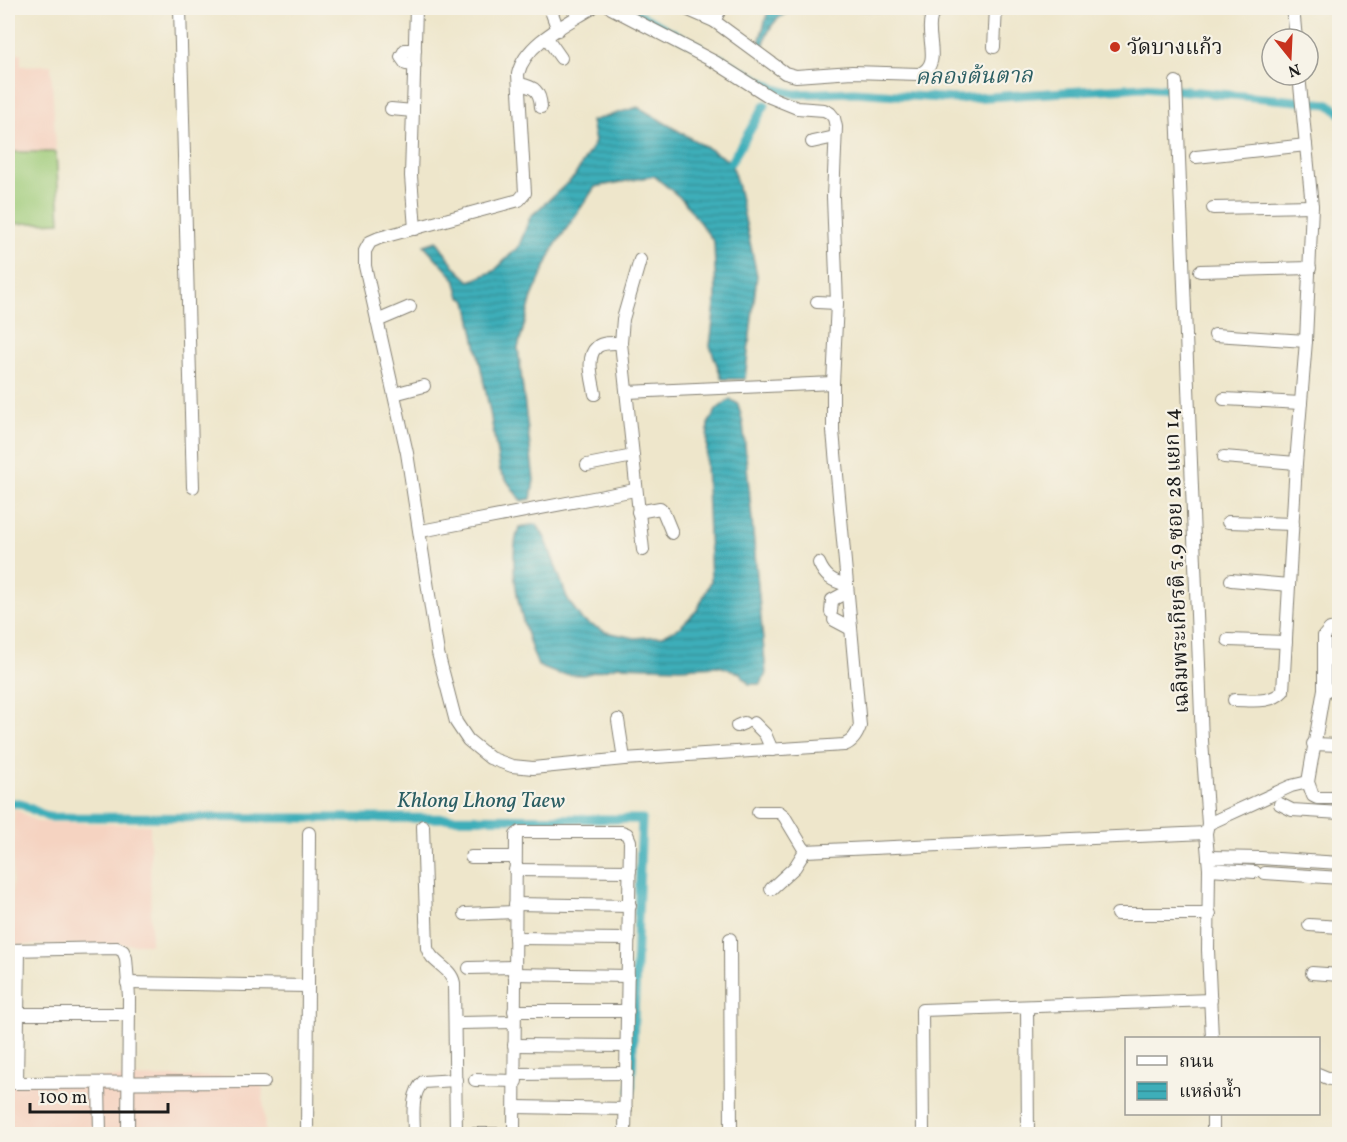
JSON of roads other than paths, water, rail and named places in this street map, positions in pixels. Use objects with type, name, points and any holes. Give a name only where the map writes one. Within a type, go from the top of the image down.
[{"type":"street","points":[[180,8],[193,487]]},
{"type":"street","points":[[415,229],[411,177],[416,8]]},
{"type":"street","points":[[550,8],[558,30]]},
{"type":"street","points":[[592,8],[528,52],[521,64],[519,84],[525,193],[519,200],[369,242],[365,251],[365,266],[407,453],[421,531],[438,653],[456,722],[468,740],[490,758],[512,766],[533,768],[624,759],[844,745],[851,742],[858,734],[860,726],[834,431],[833,383],[837,303],[833,197],[834,118],[824,110],[797,108],[770,97],[715,62],[610,8]]},
{"type":"street","points":[[684,8],[714,21],[785,74],[796,76],[852,72],[919,74],[927,71],[932,64],[931,18],[936,10],[1007,8]]},
{"type":"street","points":[[714,21],[721,8]]},
{"type":"street","points":[[994,47],[996,8]]},
{"type":"street","points":[[1293,8],[1295,27]]},
{"type":"street","points":[[547,38],[561,58]]},
{"type":"street","name":"เฉลิมพระเกียรติ ร.9 ซอย 28 แยก 14","points":[[1176,82],[1201,717],[1209,863],[1208,950],[1212,1037]]},
{"type":"street","points":[[519,84],[537,89],[541,107]]},
{"type":"street","points":[[1234,700],[1269,700],[1278,697],[1283,691],[1296,463],[1306,341],[1312,206],[1300,87]]},
{"type":"street","points":[[391,109],[412,111]]},
{"type":"street","points":[[812,142],[835,137]]},
{"type":"street","points":[[1196,157],[1306,145]]},
{"type":"street","points":[[1213,208],[1312,206]]},
{"type":"street","points":[[640,260],[623,319],[621,343],[643,550]]},
{"type":"street","points":[[1200,271],[1310,268]]},
{"type":"street","points":[[817,302],[837,303]]},
{"type":"street","points":[[378,321],[410,307]]},
{"type":"street","points":[[1215,335],[1306,341]]},
{"type":"street","points":[[595,393],[591,361],[593,352],[604,344],[621,343]]},
{"type":"street","points":[[627,392],[833,383]]},
{"type":"street","points":[[394,394],[424,386]]},
{"type":"street","points":[[1224,399],[1301,403]]},
{"type":"street","points":[[587,465],[633,456]]},
{"type":"street","points":[[1224,457],[1296,463]]},
{"type":"street","points":[[421,531],[635,490]]},
{"type":"street","points":[[638,512],[660,508],[672,533]]},
{"type":"street","points":[[1228,522],[1293,524]]},
{"type":"street","points":[[819,563],[823,573],[829,579],[847,589]]},
{"type":"street","points":[[1231,580],[1289,585]]},
{"type":"street","points":[[847,589],[832,600],[833,616],[851,628]]},
{"type":"street","points":[[1340,628],[1326,631],[1324,636],[1324,689],[1308,782],[1313,796],[1340,798]]},
{"type":"street","points":[[1228,640],[1286,642]]},
{"type":"street","points":[[1324,689],[1340,690]]},
{"type":"street","points":[[618,720],[624,759]]},
{"type":"street","points":[[745,724],[765,734],[772,750]]},
{"type":"street","points":[[1313,744],[1340,746]]},
{"type":"street","points":[[805,851],[1207,828],[1291,786],[1308,782]]},
{"type":"street","points":[[1280,804],[1292,810],[1340,813]]},
{"type":"street","points":[[758,812],[779,812],[784,816],[805,851]]},
{"type":"street","points":[[423,826],[427,948],[430,955],[453,979],[456,1080],[461,1134],[507,1134]]},
{"type":"street","points":[[514,1134],[516,835],[520,832],[622,832],[627,834],[630,841],[625,1134]]},
{"type":"street","points":[[307,1134],[309,833]]},
{"type":"street","points":[[771,889],[795,867],[805,851]]},
{"type":"street","points":[[471,857],[515,856]]},
{"type":"street","points":[[1209,863],[1262,858],[1340,863]]},
{"type":"street","points":[[1209,863],[1260,872],[1340,878]]},
{"type":"street","points":[[515,870],[630,871]]},
{"type":"street","points":[[465,914],[515,908],[630,906]]},
{"type":"street","points":[[1117,914],[1210,914]]},
{"type":"street","points":[[1309,926],[1340,927]]},
{"type":"street","points":[[515,938],[629,939]]},
{"type":"street","points":[[730,939],[731,1134]]},
{"type":"street","points":[[128,1134],[129,1084],[129,1014],[126,958],[123,951],[117,948],[13,950],[12,1083],[129,1084],[264,1082]]},
{"type":"street","points":[[469,968],[628,976]]},
{"type":"street","points":[[1312,973],[1340,975]]},
{"type":"street","points":[[127,983],[308,986]]},
{"type":"street","points":[[923,1134],[922,1010],[1211,1000]]},
{"type":"street","points":[[1027,1007],[1028,1134]]},
{"type":"street","points":[[460,1023],[514,1017],[628,1011]]},
{"type":"street","points":[[13,1014],[129,1014]]},
{"type":"street","points":[[514,1046],[627,1046]]},
{"type":"street","points":[[475,1080],[627,1073]]},
{"type":"street","points":[[414,1134],[415,1099],[418,1087],[423,1082],[456,1080]]},
{"type":"street","points":[[99,1083],[100,1134]]},
{"type":"street","points":[[515,1107],[626,1109]]},
{"type":"street","points":[[1213,1115],[1214,1134]]},
{"type":"water","points":[[769,8],[808,8],[798,9],[779,18],[770,29],[762,51],[757,49]]},
{"type":"water","points":[[842,8],[903,8],[887,11]]},
{"type":"water","points":[[638,107],[731,162],[757,275],[745,379],[722,379],[710,346],[716,296],[714,242],[683,200],[654,176],[595,187],[554,247],[532,297],[518,348],[534,480],[531,499],[521,501],[500,471],[467,301],[460,297],[455,279],[424,245],[437,241],[456,268],[470,281],[494,271],[519,246],[530,217],[574,177],[595,142],[591,121]]},
{"type":"water","points":[[730,399],[738,404],[743,423],[766,673],[761,684],[749,684],[740,673],[719,666],[680,668],[618,666],[583,675],[558,674],[538,666],[522,616],[515,579],[515,543],[519,527],[537,524],[546,540],[568,600],[583,621],[606,632],[635,638],[662,636],[680,627],[697,610],[711,581],[706,463],[708,424],[717,409]]},
{"type":"waterway","name":"คลองต้นตาล","points":[[627,8],[699,47]]},
{"type":"waterway","name":"คลองต้นตาล","points":[[719,58],[775,89],[795,94],[854,92],[956,99],[1143,87],[1329,104],[1340,113]]},
{"type":"waterway","points":[[731,162],[765,105]]},
{"type":"waterway","name":"Khlong Lhong Taew","points":[[8,803],[19,803],[48,817],[642,819],[631,1091]]},
{"type":"place","name":"วัดบางแก้ว","points":[[1115,47]]}]
